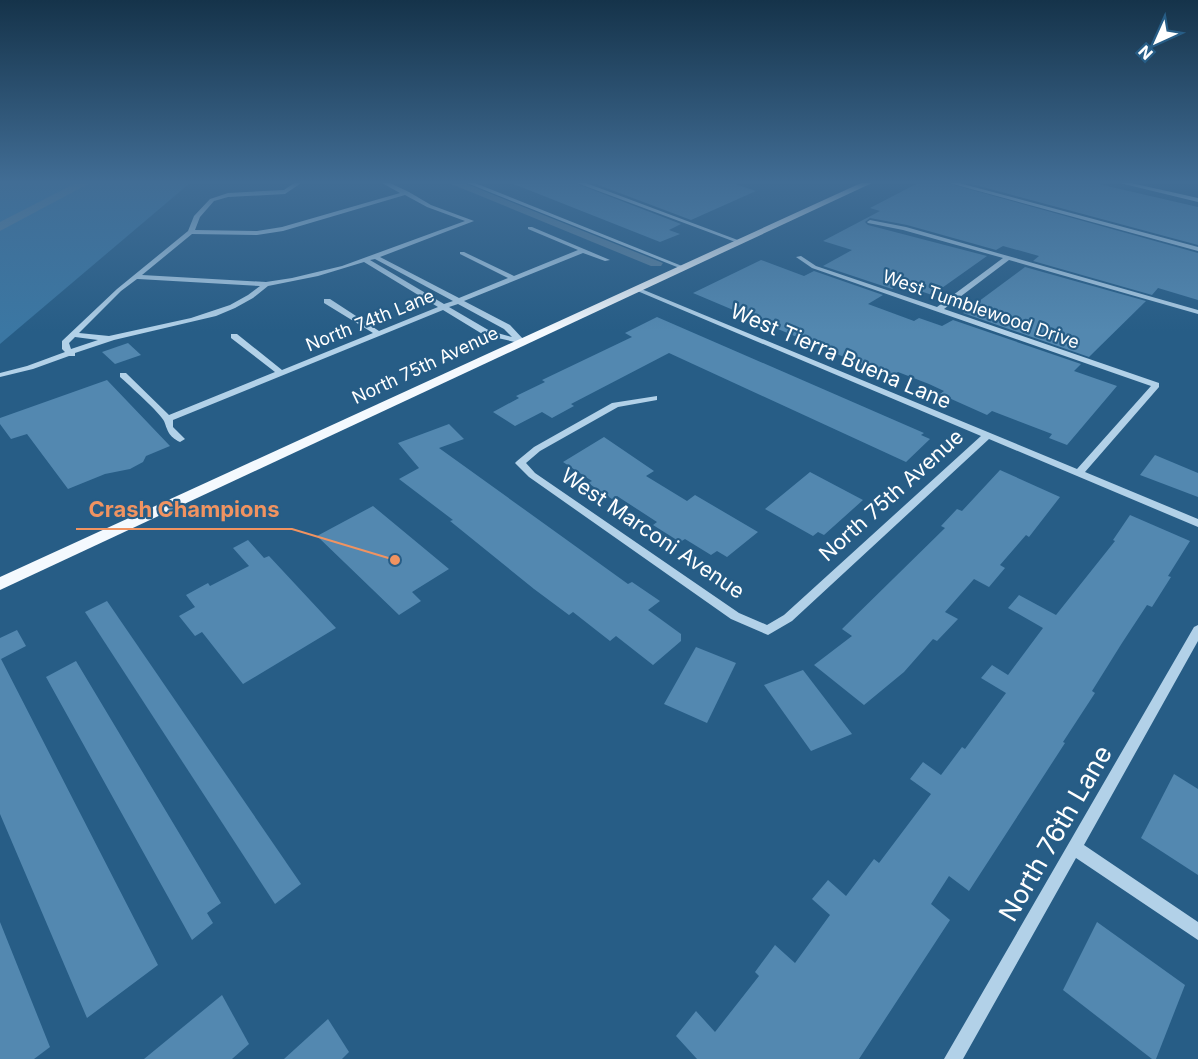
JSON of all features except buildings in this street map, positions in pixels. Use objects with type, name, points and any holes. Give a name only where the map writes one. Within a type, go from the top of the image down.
[{"type":"main road","name":"North 75th Avenue","points":[[0,584],[761,232]]},
{"type":"street","points":[[72,354],[66,349],[65,343],[119,290],[191,232]]},
{"type":"street","points":[[219,232],[261,232]]},
{"type":"street","points":[[138,277],[266,284],[304,278],[439,232]]},
{"type":"street","points":[[541,232],[607,260]]},
{"type":"street","points":[[594,232],[684,268]]},
{"type":"street","points":[[714,232],[740,242]]},
{"type":"street","points":[[919,232],[1198,312]]},
{"type":"street","points":[[1136,232],[1198,249]]},
{"type":"street","name":"North 74th Lane","points":[[168,419],[584,250]]},
{"type":"street","points":[[462,253],[515,279]]},
{"type":"street","points":[[374,256],[407,271],[507,327],[521,342]]},
{"type":"street","name":"West Tumblewood Drive","points":[[799,257],[814,267],[1156,385],[1078,474]]},
{"type":"street","points":[[938,310],[1008,258]]},
{"type":"street","points":[[363,259],[390,278],[491,334],[521,342]]},
{"type":"street","points":[[390,278],[407,271]]},
{"type":"street","points":[[2,375],[29,370],[111,338],[172,326],[247,300],[266,284]]},
{"type":"street","name":"West Tierra Buena Lane","points":[[637,289],[1198,523]]},
{"type":"street","points":[[327,301],[379,334]]},
{"type":"street","points":[[74,335],[111,338]]},
{"type":"street","points":[[234,336],[281,373]]},
{"type":"street","points":[[123,375],[168,419],[169,428],[180,439]]},
{"type":"street","name":"West Marconi Avenue","points":[[654,398],[615,405],[537,448],[520,462],[532,475],[725,609],[768,630]]},
{"type":"street","name":"North 75th Avenue","points":[[768,630],[788,618],[987,436]]},
{"type":"street","name":"North 76th Lane","points":[[953,1059],[1198,630]]},
{"type":"street","points":[[1074,847],[1198,932]]},
{"type":"shaded area","points":[[0,232],[132,232],[0,344]]},
{"type":"waterway","points":[[579,232],[656,263]]},
{"type":"place","name":"Crash Champions","points":[[395,560]]}]
